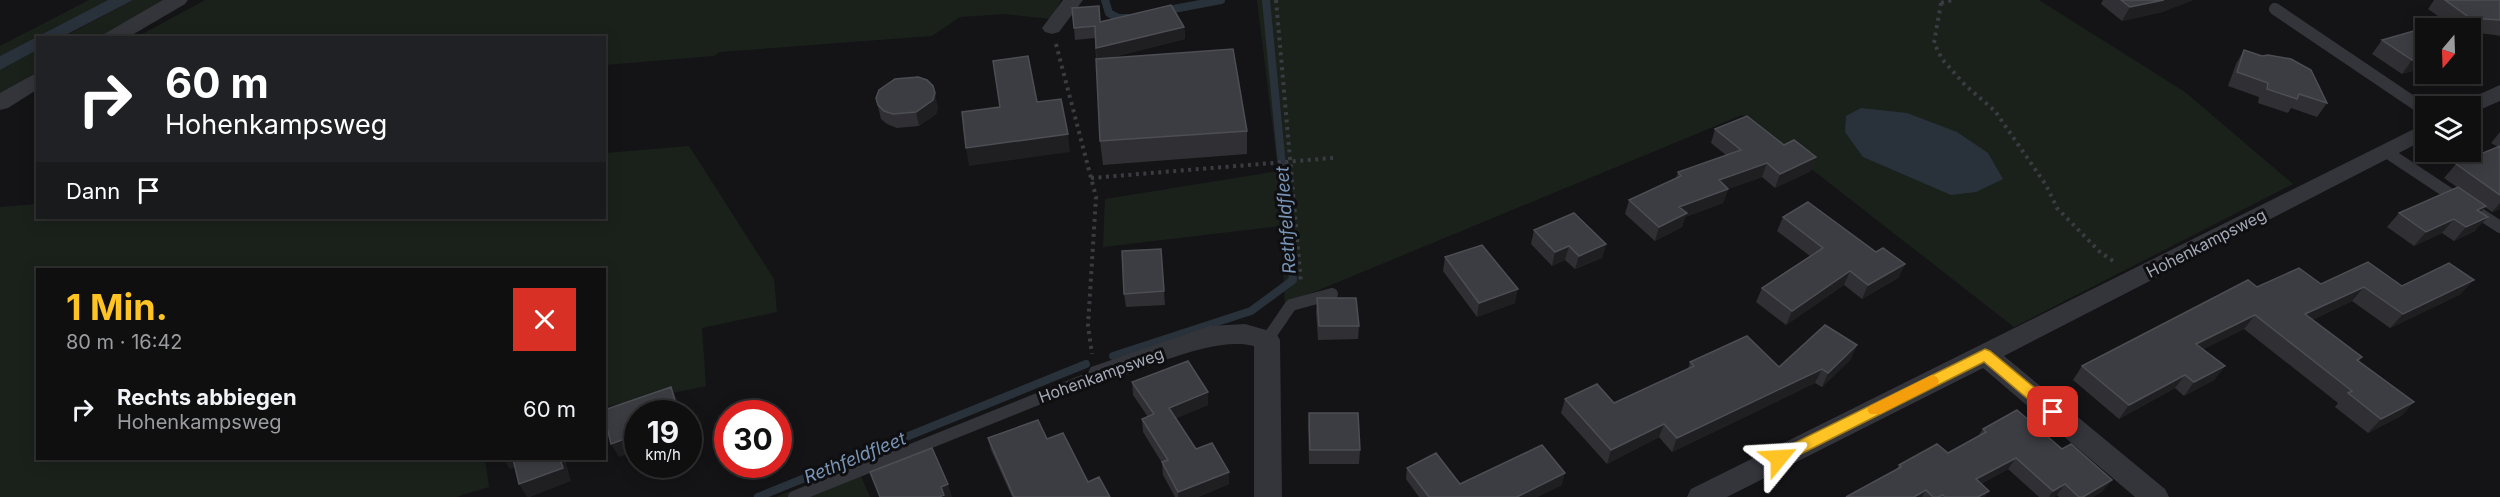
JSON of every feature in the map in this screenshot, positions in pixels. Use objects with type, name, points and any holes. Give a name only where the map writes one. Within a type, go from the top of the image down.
[{"type":"street","points":[[115,36],[178,0]]},
{"type":"street","points":[[1052,28],[1073,0]]},
{"type":"street","points":[[0,103],[36,80]]},
{"type":"street","points":[[2481,102],[2500,92]]},
{"type":"street","name":"Hohenkampsweg","points":[[1701,497],[2415,136]]},
{"type":"street","name":"Hohenkampsweg","points":[[1100,374],[1210,336],[1245,334],[1267,340]]},
{"type":"street","points":[[1267,340],[1268,497]]},
{"type":"street","points":[[1985,355],[2155,497]]},
{"type":"lane","points":[[2275,9],[2415,104]]},
{"type":"lane","points":[[2385,151],[2500,227]]},
{"type":"lane","points":[[1267,340],[1291,305],[1332,294]]},
{"type":"lane","name":"Hohenkampsweg","points":[[794,497],[1100,374]]},
{"type":"path","points":[[1276,0],[1289,162],[1302,282],[1291,305]]},
{"type":"path","points":[[1953,0],[1939,2],[1934,43],[1942,59],[1995,111],[2046,185],[2056,208],[2100,252],[2137,278]]},
{"type":"path","points":[[1052,28],[1096,197],[1088,326],[1091,351],[1100,374]]},
{"type":"path","points":[[1091,178],[1333,158]]},
{"type":"shaded area","points":[[89,0],[108,0],[0,56],[0,46]]},
{"type":"shaded area","points":[[108,0],[133,0],[64,36],[39,36]]},
{"type":"shaded area","points":[[133,0],[167,0],[100,36],[66,36]]},
{"type":"shaded area","points":[[205,0],[1061,0],[1051,19],[1005,14],[960,17],[932,36],[720,52],[714,56],[606,65],[606,36],[139,36]]},
{"type":"shaded area","points":[[1257,0],[2039,0],[2185,92],[2293,184],[2014,327],[1742,115],[1285,304],[1281,226],[1103,247],[1105,199],[1278,171]]},
{"type":"shaded area","points":[[36,37],[36,51],[0,70],[0,56]]},
{"type":"shaded area","points":[[36,51],[36,73],[0,95],[0,70]]},
{"type":"shaded area","points":[[1861,108],[1907,113],[1957,132],[1988,153],[2003,179],[1976,192],[1951,195],[1863,157],[1845,132],[1846,116]]},
{"type":"shaded area","points":[[689,146],[774,279],[777,312],[702,328],[706,386],[639,400],[624,400],[624,403],[606,407],[606,268],[36,268],[36,460],[485,460],[489,487],[456,497],[0,497],[0,207],[36,204],[36,219],[606,219],[606,153]]},
{"type":"shaded area","points":[[856,465],[870,497],[776,497]]},
{"type":"building","points":[[2121,0],[2164,0],[2130,7]]},
{"type":"building","points":[[2445,0],[2500,0],[2500,20],[2470,18]]},
{"type":"building","points":[[1171,5],[1184,27],[1096,48],[1095,26],[1074,28],[1072,8],[1099,6],[1100,22]]},
{"type":"building","points":[[2415,31],[2415,59],[2412,60],[2382,40]]},
{"type":"building","points":[[1233,49],[1247,131],[1100,141],[1096,59]]},
{"type":"building","points":[[2244,50],[2262,56],[2291,59],[2311,70],[2327,103],[2299,94],[2297,99],[2267,89],[2268,83],[2237,72]]},
{"type":"building","points":[[1028,56],[1037,102],[1061,99],[1068,134],[966,148],[962,112],[1000,107],[993,61]]},
{"type":"building","points":[[918,77],[927,80],[933,86],[935,93],[933,100],[916,112],[893,114],[884,111],[878,105],[876,98],[879,90],[895,79]]},
{"type":"building","points":[[1747,116],[1784,145],[1794,140],[1816,157],[1780,174],[1767,163],[1719,180],[1728,189],[1679,207],[1687,213],[1659,227],[1629,200],[1681,176],[1678,172],[1741,150],[1715,129]]},
{"type":"building","points":[[2500,146],[2500,195],[2456,164],[2481,162],[2481,154]]},
{"type":"building","points":[[2458,187],[2486,206],[2477,210],[2488,217],[2466,227],[2454,219],[2426,232],[2399,213]]},
{"type":"building","points":[[1808,202],[1876,252],[1883,248],[1905,264],[1868,285],[1850,271],[1792,311],[1762,288],[1823,248],[1783,217]]},
{"type":"building","points":[[1574,213],[1606,244],[1579,256],[1569,246],[1555,252],[1534,230]]},
{"type":"building","points":[[1482,245],[1518,289],[1479,303],[1445,257]]},
{"type":"building","points":[[1161,249],[1164,291],[1124,294],[1122,251]]},
{"type":"building","points":[[2368,262],[2402,286],[2449,263],[2474,280],[2403,314],[2364,287],[2305,314],[2362,357],[2357,360],[2414,402],[2381,419],[2348,393],[2352,391],[2255,315],[2196,344],[2225,366],[2194,382],[2185,375],[2129,405],[2082,366],[2248,280],[2257,287],[2299,268],[2321,284]]},
{"type":"building","points":[[1317,298],[1356,298],[1359,326],[1319,326]]},
{"type":"building","points":[[1825,325],[1857,345],[1828,373],[1822,369],[1677,438],[1664,424],[1611,450],[1565,399],[1597,384],[1614,403],[1694,366],[1690,362],[1747,336],[1779,367]]},
{"type":"building","points":[[1188,361],[1208,392],[1169,408],[1196,449],[1212,443],[1229,472],[1178,492],[1162,462],[1168,460],[1142,419],[1154,414],[1132,382]]},
{"type":"building","points":[[671,387],[675,400],[633,400]]},
{"type":"building","points":[[624,403],[624,439],[611,444],[606,423],[606,409]]},
{"type":"building","points":[[2017,410],[2062,449],[2071,444],[2112,480],[2083,497],[2079,497],[2065,484],[2053,491],[2016,458],[1976,479],[1989,491],[1978,497],[1945,497],[1943,495],[1933,497],[1926,490],[1914,497],[1846,497],[1937,444],[1948,453],[1986,432],[1983,429]]},
{"type":"building","points":[[1309,413],[1358,413],[1360,450],[1310,450]]},
{"type":"building","points":[[1038,420],[1047,439],[1063,433],[1088,482],[1099,477],[1110,497],[1014,497],[988,438]]},
{"type":"building","points":[[1542,445],[1565,473],[1517,497],[1429,497],[1407,468],[1436,453],[1460,484]]},
{"type":"building","points":[[932,448],[948,484],[941,487],[944,495],[939,497],[880,497],[870,472]]},
{"type":"building","points":[[513,460],[560,460],[563,468],[519,484]]},
{"type":"waterway","name":"Rethfeldfleet","points":[[1105,0],[1109,13],[1118,18],[1128,18]]},
{"type":"waterway","name":"Rethfeldfleet","points":[[1163,11],[1221,0]]},
{"type":"waterway","name":"Rethfeldfleet","points":[[1113,356],[1251,311],[1293,280],[1266,0]]},
{"type":"waterway","name":"Rethfeldfleet","points":[[758,497],[1086,364]]},
{"type":"slow traffic","points":[[1875,410],[1932,381]]},
{"type":"route","points":[[1779,458],[1985,355],[2053,412]]}]
